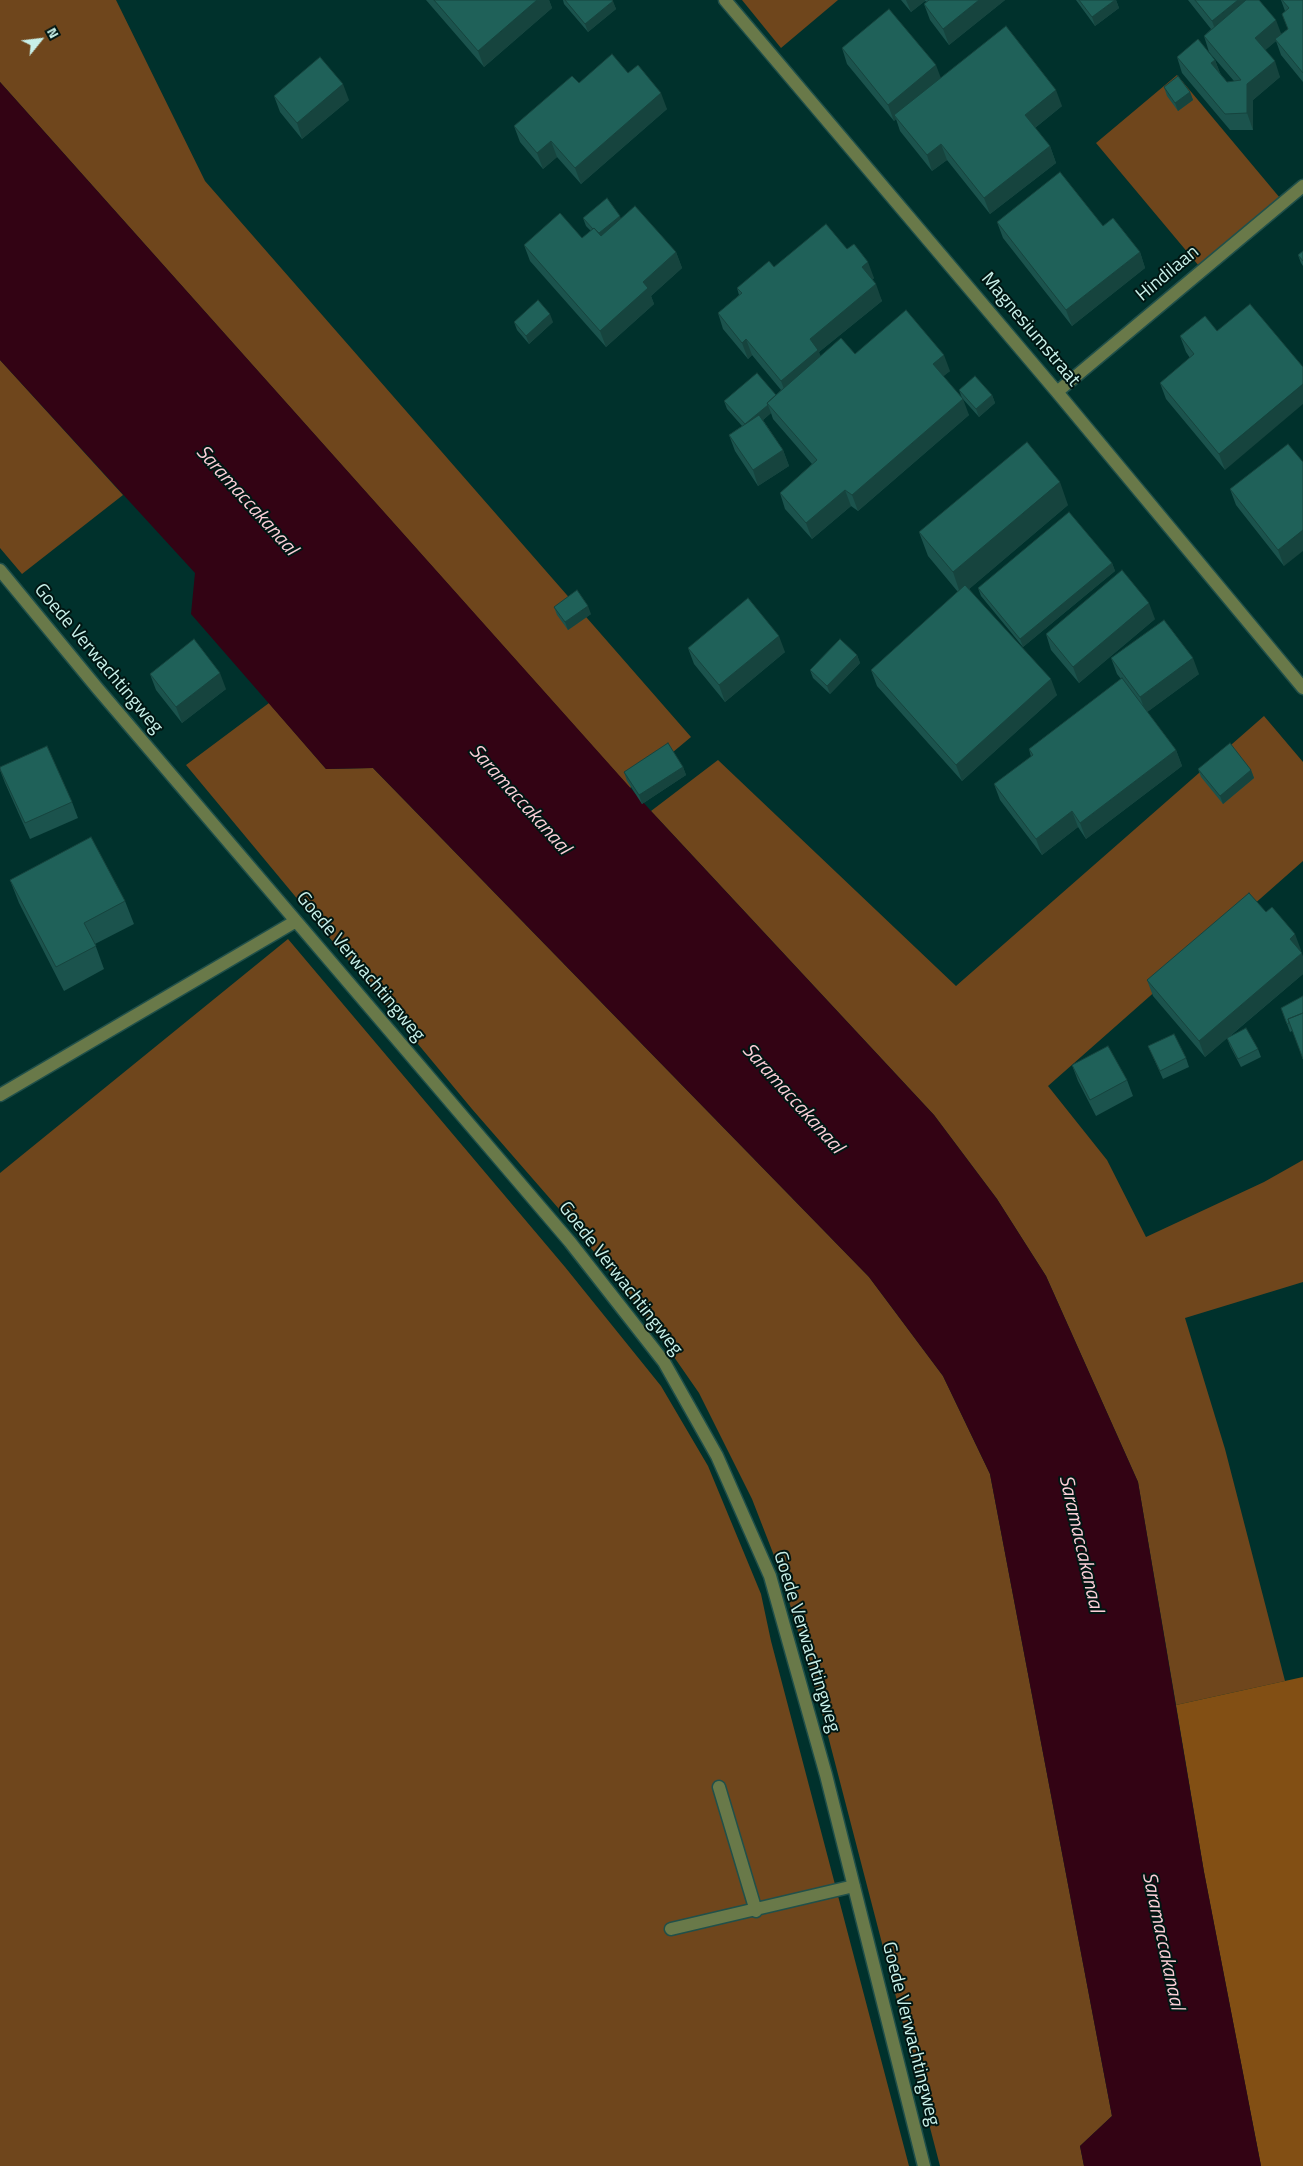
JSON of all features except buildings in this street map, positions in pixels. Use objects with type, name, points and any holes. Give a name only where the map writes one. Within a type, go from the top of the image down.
[{"type":"street","name":"Magnesiumstraat","points":[[725,0],[1057,392],[1303,688]]},
{"type":"street","name":"Hindilaan","points":[[1057,392],[1303,186]]},
{"type":"street","name":"Goede Verwachtingweg","points":[[0,570],[98,689],[570,1242],[664,1362],[717,1456],[770,1576],[826,1775],[924,2166]]},
{"type":"street","points":[[0,1095],[296,921]]},
{"type":"street","points":[[719,1787],[756,1911]]},
{"type":"street","points":[[671,1929],[756,1911],[854,1886]]},
{"type":"shaded area","points":[[0,0],[116,0],[205,181],[691,737],[630,788],[0,82]]},
{"type":"shaded area","points":[[742,0],[838,0],[781,48]]},
{"type":"shaded area","points":[[1177,75],[1280,198],[1199,266],[1096,143]]},
{"type":"shaded area","points":[[0,360],[123,495],[22,574],[0,548]]},
{"type":"shaded area","points":[[269,703],[326,769],[373,768],[869,1277],[943,1376],[990,1474],[1112,2116],[1080,2146],[1084,2166],[940,2166],[821,1709],[780,1571],[752,1499],[699,1393],[647,1318],[566,1217],[472,1109],[186,765]]},
{"type":"shaded area","points":[[1264,716],[1303,762],[1303,861],[1048,1086],[1107,1160],[1146,1237],[1264,1182],[1303,1160],[1303,1282],[1185,1318],[1225,1449],[1285,1681],[1176,1705],[1138,1482],[1046,1276],[997,1199],[934,1115],[651,811],[718,760],[956,986]]},
{"type":"shaded area","points":[[288,939],[565,1267],[661,1386],[708,1466],[761,1594],[771,1641],[909,2166],[0,2166],[0,1173]]},
{"type":"shaded area","points":[[1303,1677],[1303,2166],[1261,2166],[1204,1872],[1176,1705]]},
{"type":"water","name":"Saramaccakanaal","points":[[0,82],[651,811],[934,1115],[997,1199],[1046,1276],[1138,1482],[1204,1872],[1261,2166],[1084,2166],[1080,2146],[1112,2116],[990,1474],[943,1376],[869,1277],[373,768],[326,769],[191,614],[195,573],[0,360]]}]
